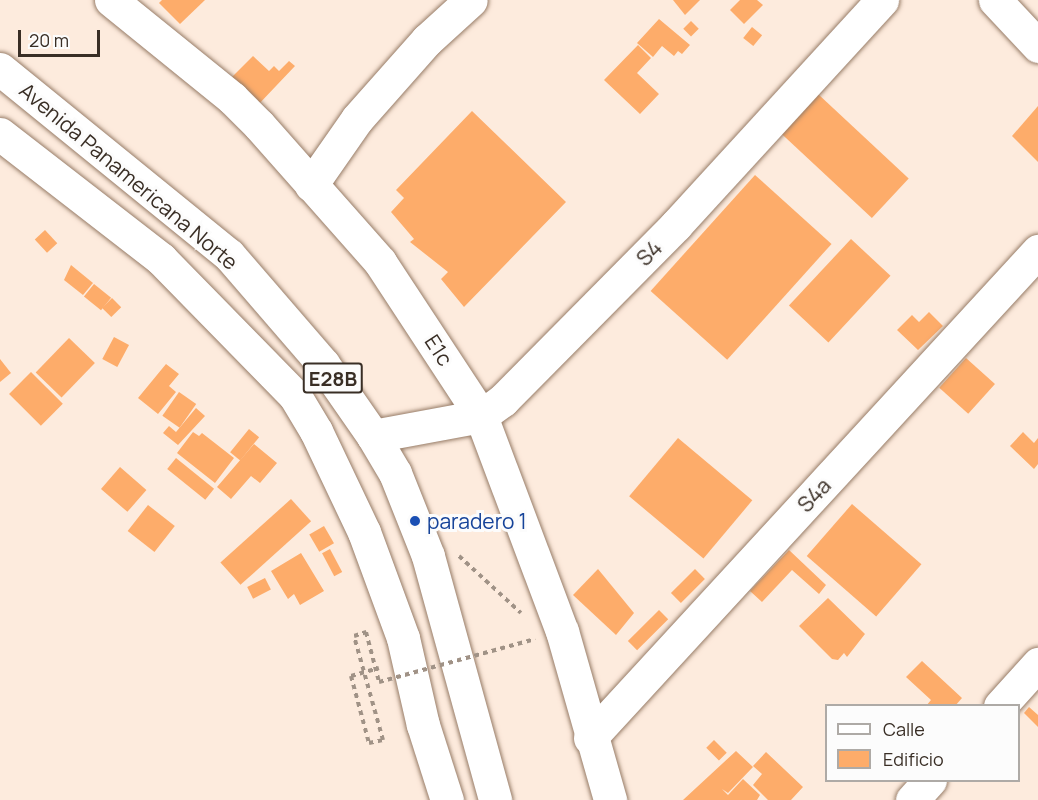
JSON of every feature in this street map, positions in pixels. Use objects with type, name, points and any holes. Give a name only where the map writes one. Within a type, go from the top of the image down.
[{"type":"main road","name":"E1c","points":[[111,0],[232,98],[380,262],[482,416],[562,631],[590,738],[610,800]]},
{"type":"main road","points":[[311,185],[357,118],[427,40],[471,0]]},
{"type":"main road","name":"S4","points":[[373,436],[482,416],[503,400],[676,225],[882,0]]},
{"type":"main road","points":[[995,0],[1038,46]]},
{"type":"main road","name":"Avenida Panamericana Norte","points":[[0,69],[229,255],[324,364],[373,436],[395,473],[428,556],[495,800]]},
{"type":"main road","name":"Avenida Panamericana Norte","points":[[0,134],[161,259],[295,396],[316,431],[364,532],[403,638],[423,725],[447,800]]},
{"type":"main road","name":"S4a","points":[[590,738],[1038,251]]},
{"type":"main road","points":[[1001,704],[1038,664]]},
{"type":"main road","points":[[912,800],[928,782]]},
{"type":"path","points":[[428,556],[461,556],[529,620]]},
{"type":"path","points":[[351,676],[369,743],[383,740],[354,636],[366,632],[379,682],[535,639]]},
{"type":"building","points":[[162,0],[205,0],[180,24],[159,3]]},
{"type":"building","points":[[673,0],[700,0],[685,15]]},
{"type":"building","points":[[740,0],[757,0],[763,5],[744,24],[730,10]]},
{"type":"building","points":[[659,19],[690,45],[682,54],[678,51],[674,56],[662,46],[653,57],[637,43]]},
{"type":"building","points":[[691,21],[699,29],[691,37],[683,29]]},
{"type":"building","points":[[752,27],[762,35],[753,46],[743,38]]},
{"type":"building","points":[[638,45],[651,58],[637,73],[659,94],[640,114],[604,80]]},
{"type":"building","points":[[253,56],[269,71],[274,66],[279,71],[289,61],[295,66],[257,106],[229,80]]},
{"type":"building","points":[[818,94],[909,179],[872,218],[781,133]]},
{"type":"building","points":[[1038,106],[1038,162],[1012,136]]},
{"type":"building","points":[[472,111],[566,202],[464,307],[441,279],[448,272],[410,242],[414,239],[391,212],[404,198],[396,190]]},
{"type":"building","points":[[755,175],[832,244],[727,360],[651,291]]},
{"type":"building","points":[[45,230],[57,243],[47,253],[35,240]]},
{"type":"building","points":[[851,239],[890,276],[828,342],[789,306]]},
{"type":"building","points":[[71,265],[93,283],[83,295],[64,280]]},
{"type":"building","points":[[94,284],[111,298],[101,310],[84,296]]},
{"type":"building","points":[[112,298],[121,307],[111,317],[102,308]]},
{"type":"building","points":[[929,312],[943,326],[918,350],[897,330],[912,315],[919,322]]},
{"type":"building","points":[[114,337],[129,345],[117,367],[102,359]]},
{"type":"building","points":[[69,338],[95,363],[62,398],[36,373]]},
{"type":"building","points":[[966,358],[995,384],[968,414],[939,388]]},
{"type":"building","points":[[0,359],[11,373],[0,382]]},
{"type":"building","points":[[166,364],[179,374],[169,386],[176,392],[158,414],[138,398]]},
{"type":"building","points":[[31,372],[63,404],[41,426],[9,394]]},
{"type":"building","points":[[179,392],[196,404],[180,428],[162,416]]},
{"type":"building","points":[[196,408],[205,416],[178,445],[163,433],[169,426],[176,432]]},
{"type":"building","points":[[249,429],[259,437],[240,460],[230,452]]},
{"type":"building","points":[[193,432],[199,436],[202,433],[234,458],[215,483],[177,453]]},
{"type":"building","points":[[1023,432],[1034,443],[1038,438],[1038,464],[1034,469],[1010,446]]},
{"type":"building","points":[[678,438],[752,500],[703,559],[629,496]]},
{"type":"building","points":[[254,444],[277,463],[260,483],[251,476],[231,499],[217,487]]},
{"type":"building","points":[[176,458],[214,489],[205,500],[167,469]]},
{"type":"building","points":[[120,467],[146,490],[127,512],[101,489]]},
{"type":"building","points":[[291,499],[311,521],[240,585],[220,563]]},
{"type":"building","points":[[852,504],[921,564],[876,616],[807,556]]},
{"type":"building","points":[[148,505],[175,526],[154,552],[128,531]]},
{"type":"building","points":[[324,526],[334,543],[319,552],[309,534]]},
{"type":"building","points":[[330,549],[342,572],[334,576],[322,553]]},
{"type":"building","points":[[789,550],[826,585],[819,594],[792,570],[762,602],[750,591]]},
{"type":"building","points":[[301,553],[324,591],[300,605],[294,594],[288,599],[271,571]]},
{"type":"building","points":[[598,569],[634,613],[616,635],[573,595]]},
{"type":"building","points":[[695,569],[705,579],[681,603],[671,593]]},
{"type":"building","points":[[265,578],[271,590],[253,599],[247,587]]},
{"type":"building","points":[[828,598],[865,634],[847,657],[844,653],[838,660],[832,659],[799,626]]},
{"type":"building","points":[[659,610],[668,619],[637,650],[628,641]]},
{"type":"building","points":[[922,661],[962,698],[957,704],[928,704],[931,700],[906,677]]},
{"type":"building","points":[[1029,707],[1038,715],[1038,727],[1024,713]]},
{"type":"building","points":[[714,740],[727,753],[719,761],[706,748]]},
{"type":"building","points":[[736,751],[753,767],[728,793],[722,789],[728,795],[743,779],[760,795],[757,800],[683,800]]},
{"type":"building","points":[[766,752],[803,787],[791,800],[768,800],[753,785],[762,774],[753,766]]},
{"type":"place","name":"paradero 1","points":[[415,521]]}]
